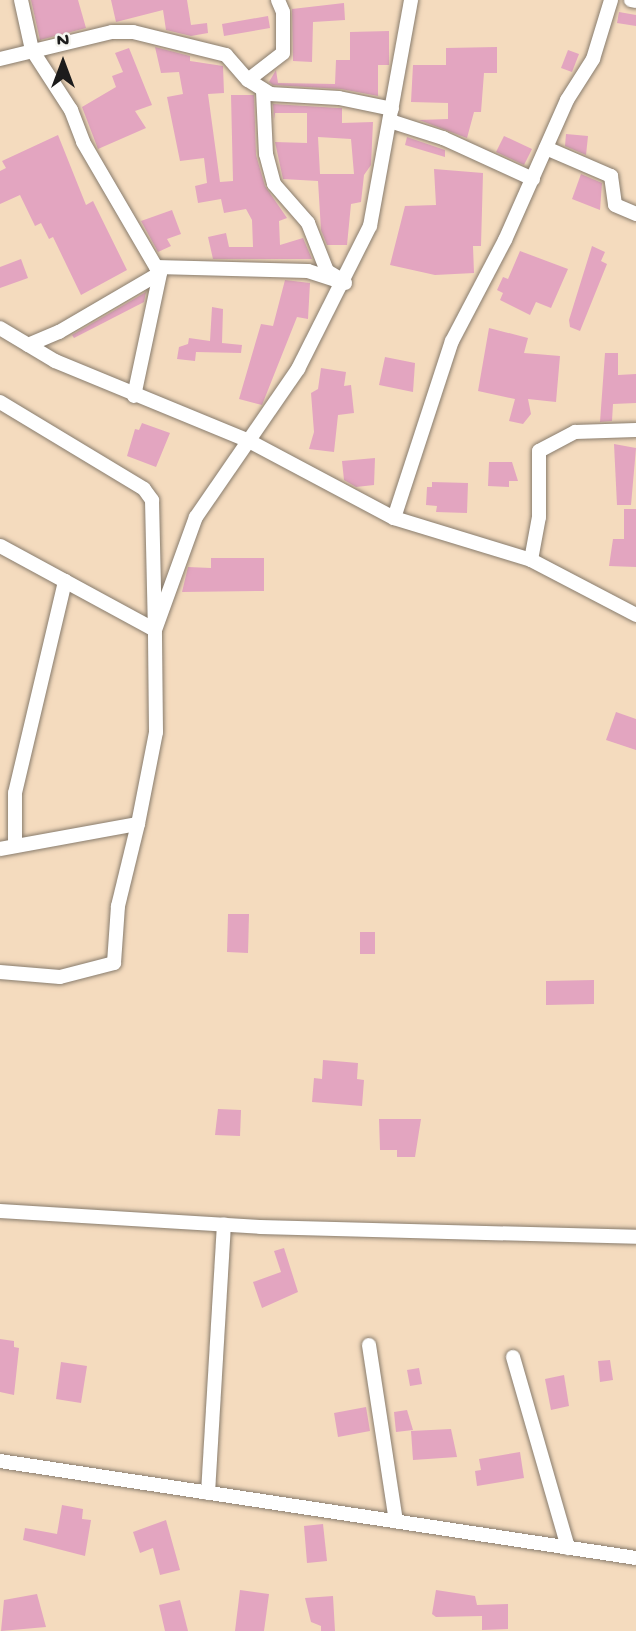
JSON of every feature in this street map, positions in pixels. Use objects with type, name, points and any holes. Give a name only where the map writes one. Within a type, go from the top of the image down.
[{"type":"street","points":[[20,0],[32,50],[71,110],[83,142],[144,254],[161,270]]},
{"type":"street","points":[[248,80],[283,52],[283,12],[278,0]]},
{"type":"street","points":[[155,630],[196,517],[298,369],[345,283],[369,226],[411,0]]},
{"type":"street","points":[[394,518],[452,341],[533,179],[567,100],[593,59],[611,0]]},
{"type":"street","points":[[0,59],[112,32],[133,32],[226,55],[248,80],[263,91],[339,98],[391,115],[533,179]]},
{"type":"street","points":[[263,91],[266,154],[274,184],[308,223],[327,271],[345,283]]},
{"type":"street","points":[[546,148],[611,176],[615,205],[636,214]]},
{"type":"street","points":[[134,396],[161,270]]},
{"type":"street","points":[[28,345],[59,332],[161,270],[308,271],[345,283]]},
{"type":"street","points":[[0,328],[28,345],[134,396],[249,441],[394,518],[530,560],[636,615]]},
{"type":"street","points":[[0,402],[144,489],[152,500],[156,732],[118,906],[114,963],[61,977],[0,972]]},
{"type":"street","points":[[530,560],[539,517],[539,452],[575,432],[636,430]]},
{"type":"street","points":[[0,547],[155,630]]},
{"type":"street","points":[[15,846],[15,793],[65,582]]},
{"type":"street","points":[[0,849],[138,824]]},
{"type":"street","points":[[1,1214],[636,1237]]},
{"type":"street","points":[[208,1493],[224,1224]]},
{"type":"street","points":[[369,1345],[396,1521]]},
{"type":"street","points":[[513,1356],[568,1548]]},
{"type":"street","points":[[0,1461],[636,1558]]},
{"type":"building","points":[[31,0],[78,0],[86,28],[40,40]]},
{"type":"building","points":[[111,0],[187,0],[191,25],[207,23],[208,33],[191,36],[166,30],[163,10],[116,22]]},
{"type":"building","points":[[344,3],[345,20],[313,22],[312,62],[293,61],[292,9]]},
{"type":"building","points":[[619,12],[636,15],[636,26],[617,23]]},
{"type":"building","points":[[268,16],[270,28],[224,36],[222,24]]},
{"type":"building","points":[[389,31],[389,65],[378,65],[378,96],[341,89],[273,85],[269,82],[276,70],[278,83],[335,84],[336,60],[350,60],[350,32]]},
{"type":"building","points":[[155,47],[190,56],[190,61],[223,66],[224,93],[208,94],[220,182],[233,181],[231,95],[254,95],[256,155],[265,186],[287,218],[279,221],[280,245],[303,238],[312,259],[213,259],[208,237],[226,233],[229,247],[253,247],[252,220],[246,209],[224,213],[221,199],[198,203],[195,186],[207,183],[204,158],[180,161],[167,97],[183,94],[179,72],[161,73]]},
{"type":"building","points":[[497,47],[497,73],[484,73],[481,112],[474,112],[467,138],[419,120],[448,119],[448,103],[411,102],[413,65],[446,65],[446,48]]},
{"type":"building","points":[[129,48],[152,105],[135,111],[146,128],[98,149],[82,107],[116,87],[112,76],[123,72],[115,53]]},
{"type":"building","points":[[568,50],[579,54],[572,72],[561,68]]},
{"type":"building","points":[[273,104],[342,108],[342,123],[373,122],[371,165],[364,175],[361,202],[351,204],[347,245],[327,245],[321,230],[318,181],[283,179],[275,142],[307,143],[307,113],[275,113],[274,120]],"holes":[[[318,137],[351,139],[354,174],[320,174]]]},
{"type":"building","points":[[566,134],[588,136],[586,155],[565,146]]},
{"type":"building","points":[[58,135],[86,205],[93,201],[127,270],[81,295],[53,237],[49,239],[41,223],[35,226],[20,195],[0,204],[0,171],[6,168],[2,161]]},
{"type":"building","points":[[504,136],[532,149],[524,165],[496,152]]},
{"type":"building","points":[[407,137],[445,150],[445,157],[405,145]]},
{"type":"building","points":[[434,169],[483,173],[481,246],[473,246],[474,273],[435,275],[390,265],[405,206],[436,205]]},
{"type":"building","points":[[581,174],[602,183],[600,210],[572,199]]},
{"type":"building","points":[[172,210],[181,234],[167,239],[171,246],[158,252],[141,221]]},
{"type":"building","points":[[592,246],[605,252],[601,261],[607,264],[580,331],[570,327],[569,320]]},
{"type":"building","points":[[520,251],[568,269],[551,308],[536,302],[530,315],[500,300],[503,293],[497,290],[503,277],[508,279]]},
{"type":"building","points":[[21,259],[28,278],[0,288],[0,267]]},
{"type":"building","points":[[285,280],[310,283],[308,319],[297,317],[262,405],[239,399],[261,324],[273,326]]},
{"type":"building","points":[[146,292],[144,302],[74,338],[72,335]]},
{"type":"building","points":[[212,307],[223,309],[222,343],[242,345],[241,353],[196,352],[195,361],[177,359],[179,347],[188,344],[189,338],[210,341]]},
{"type":"building","points":[[489,328],[528,338],[524,353],[560,356],[556,402],[528,399],[531,414],[523,424],[509,421],[515,399],[478,391]]},
{"type":"building","points":[[605,353],[618,353],[618,375],[636,374],[636,403],[613,404],[612,421],[600,422]]},
{"type":"building","points":[[385,357],[415,363],[413,392],[379,385]]},
{"type":"building","points":[[321,368],[346,372],[344,386],[351,385],[354,413],[338,415],[334,452],[309,449],[314,432],[311,393],[318,389]]},
{"type":"building","points":[[142,423],[170,433],[156,467],[127,456],[135,429],[139,430]]},
{"type":"building","points":[[614,444],[636,448],[631,505],[617,505]]},
{"type":"building","points":[[375,458],[374,485],[356,487],[344,480],[342,461]]},
{"type":"building","points":[[489,462],[512,462],[518,481],[509,481],[509,487],[488,486]]},
{"type":"building","points":[[432,482],[468,483],[467,513],[436,512],[437,506],[426,505],[427,487],[432,487]]},
{"type":"building","points":[[624,509],[636,509],[636,567],[609,566],[613,539],[624,539]]},
{"type":"building","points":[[211,558],[264,558],[264,591],[182,592],[188,567],[211,568]]},
{"type":"building","points":[[616,712],[636,719],[636,750],[606,740]]},
{"type":"building","points":[[228,914],[249,914],[248,953],[227,952]]},
{"type":"building","points":[[360,932],[375,932],[375,954],[360,954]]},
{"type":"building","points":[[594,980],[594,1004],[546,1005],[546,981]]},
{"type":"building","points":[[323,1060],[358,1063],[357,1079],[364,1080],[362,1106],[312,1102],[314,1078],[322,1079]]},
{"type":"building","points":[[218,1109],[241,1110],[240,1136],[215,1135]]},
{"type":"building","points":[[379,1119],[421,1119],[415,1157],[397,1157],[397,1150],[380,1150]]},
{"type":"building","points":[[284,1248],[298,1292],[262,1308],[253,1282],[281,1272],[274,1251]]},
{"type":"building","points":[[0,1339],[14,1341],[14,1347],[19,1348],[14,1395],[0,1392]]},
{"type":"building","points":[[610,1360],[613,1380],[600,1382],[598,1361]]},
{"type":"building","points":[[61,1362],[87,1366],[81,1403],[56,1399]]},
{"type":"building","points":[[419,1368],[422,1384],[410,1386],[407,1370]]},
{"type":"building","points":[[564,1375],[569,1406],[551,1410],[545,1379]]},
{"type":"building","points":[[366,1407],[370,1431],[338,1437],[334,1413]]},
{"type":"building","points":[[407,1410],[413,1430],[396,1432],[394,1412]]},
{"type":"building","points":[[451,1429],[457,1457],[413,1460],[411,1431]]},
{"type":"building","points":[[520,1452],[524,1478],[477,1486],[475,1471],[481,1470],[479,1459]]},
{"type":"building","points":[[62,1505],[83,1509],[82,1519],[91,1520],[85,1556],[23,1540],[25,1528],[57,1534]]},
{"type":"building","points":[[166,1520],[180,1570],[160,1575],[153,1548],[140,1553],[133,1532]]},
{"type":"building","points":[[323,1524],[327,1561],[307,1563],[304,1526]]},
{"type":"building","points":[[240,1590],[269,1594],[264,1631],[235,1631]]},
{"type":"building","points":[[436,1590],[475,1596],[477,1605],[508,1604],[508,1629],[482,1630],[482,1616],[436,1617],[432,1614]]},
{"type":"building","points":[[37,1594],[46,1627],[1,1631],[4,1600]]},
{"type":"building","points":[[333,1596],[335,1631],[321,1631],[321,1626],[311,1622],[305,1598]]},
{"type":"building","points":[[180,1600],[188,1631],[165,1631],[159,1605]]}]
